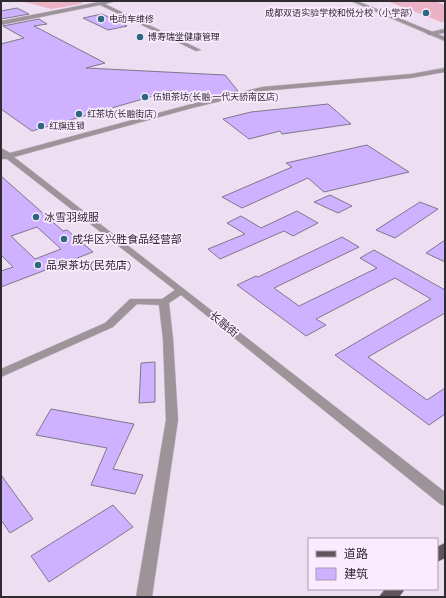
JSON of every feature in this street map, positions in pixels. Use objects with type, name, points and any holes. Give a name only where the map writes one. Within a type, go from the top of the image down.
[{"type":"main road","points":[[387,597],[396,590]]},
{"type":"street","points":[[1,23],[98,2],[114,1]]},
{"type":"street","points":[[353,1],[445,39]]},
{"type":"street","points":[[98,2],[198,50]]},
{"type":"street","points":[[429,33],[445,30]]},
{"type":"street","points":[[3,155],[190,106],[262,89],[411,76],[445,70]]},
{"type":"street","name":"长融街","points":[[3,155],[181,290],[445,500]]},
{"type":"street","points":[[1,373],[109,325],[134,301],[164,302],[181,290]]},
{"type":"street","points":[[144,597],[172,420],[168,339],[164,302]]},
{"type":"shaded area","points":[[21,1],[84,1],[81,4],[51,9]]},
{"type":"shaded area","name":"成都双语实验学校和悦分校（小学部）","points":[[387,1],[434,1],[445,5],[445,22],[441,22]]},
{"type":"building","points":[[17,8],[29,14],[1,19],[1,11]]},
{"type":"building","points":[[102,14],[127,26],[108,30],[83,18]]},
{"type":"building","points":[[39,19],[47,24],[34,26],[105,63],[86,68],[225,75],[238,91],[218,96],[190,99],[174,90],[32,131],[1,109],[1,44],[24,38],[3,26]]},
{"type":"building","points":[[328,104],[351,124],[282,134],[280,131],[249,139],[223,119],[251,112]]},
{"type":"building","points":[[367,145],[409,172],[324,192],[308,178],[242,208],[222,197],[292,167],[286,163]]},
{"type":"building","points":[[1,176],[63,231],[67,230],[93,252],[1,287],[1,271],[13,267],[1,255]],"holes":[[[37,227],[61,249],[35,259],[11,236]]]},
{"type":"building","points":[[330,195],[352,206],[338,213],[314,202]]},
{"type":"building","points":[[420,202],[438,209],[395,238],[376,230]]},
{"type":"building","points":[[297,211],[318,223],[293,236],[284,231],[220,259],[208,249],[245,234],[227,223],[241,216],[261,228]]},
{"type":"building","points":[[342,237],[359,247],[274,288],[299,306],[377,268],[360,258],[374,250],[445,290],[445,313],[368,357],[427,400],[445,388],[445,414],[429,425],[335,355],[431,299],[395,278],[316,319],[326,325],[306,336],[237,285],[256,276],[258,277]]},
{"type":"building","points":[[445,240],[445,262],[426,253]]},
{"type":"building","points":[[155,362],[155,402],[139,403],[141,363]]},
{"type":"building","points":[[51,409],[134,424],[113,469],[143,475],[135,494],[91,485],[107,448],[36,435]]},
{"type":"building","points":[[1,475],[33,519],[10,533],[1,520]]},
{"type":"building","points":[[113,505],[133,527],[49,582],[31,556]]},
{"type":"place","name":"成都双语实验学校和悦分校（小学部）","points":[[426,13]]},
{"type":"place","name":"电动车维修","points":[[101,19]]},
{"type":"place","name":"博寿瑞堂健康管理","points":[[140,37]]},
{"type":"place","name":"伍姐茶坊(长融·一代天骄南区店)","points":[[145,97]]},
{"type":"place","name":"红茶坊(长融街店)","points":[[79,114]]},
{"type":"place","name":"红旗连锁","points":[[41,126]]},
{"type":"place","name":"冰雪羽绒服","points":[[36,217]]},
{"type":"place","name":"成华区兴胜食品经营部","points":[[64,239]]},
{"type":"place","name":"品泉茶坊(民苑店)","points":[[38,265]]}]
